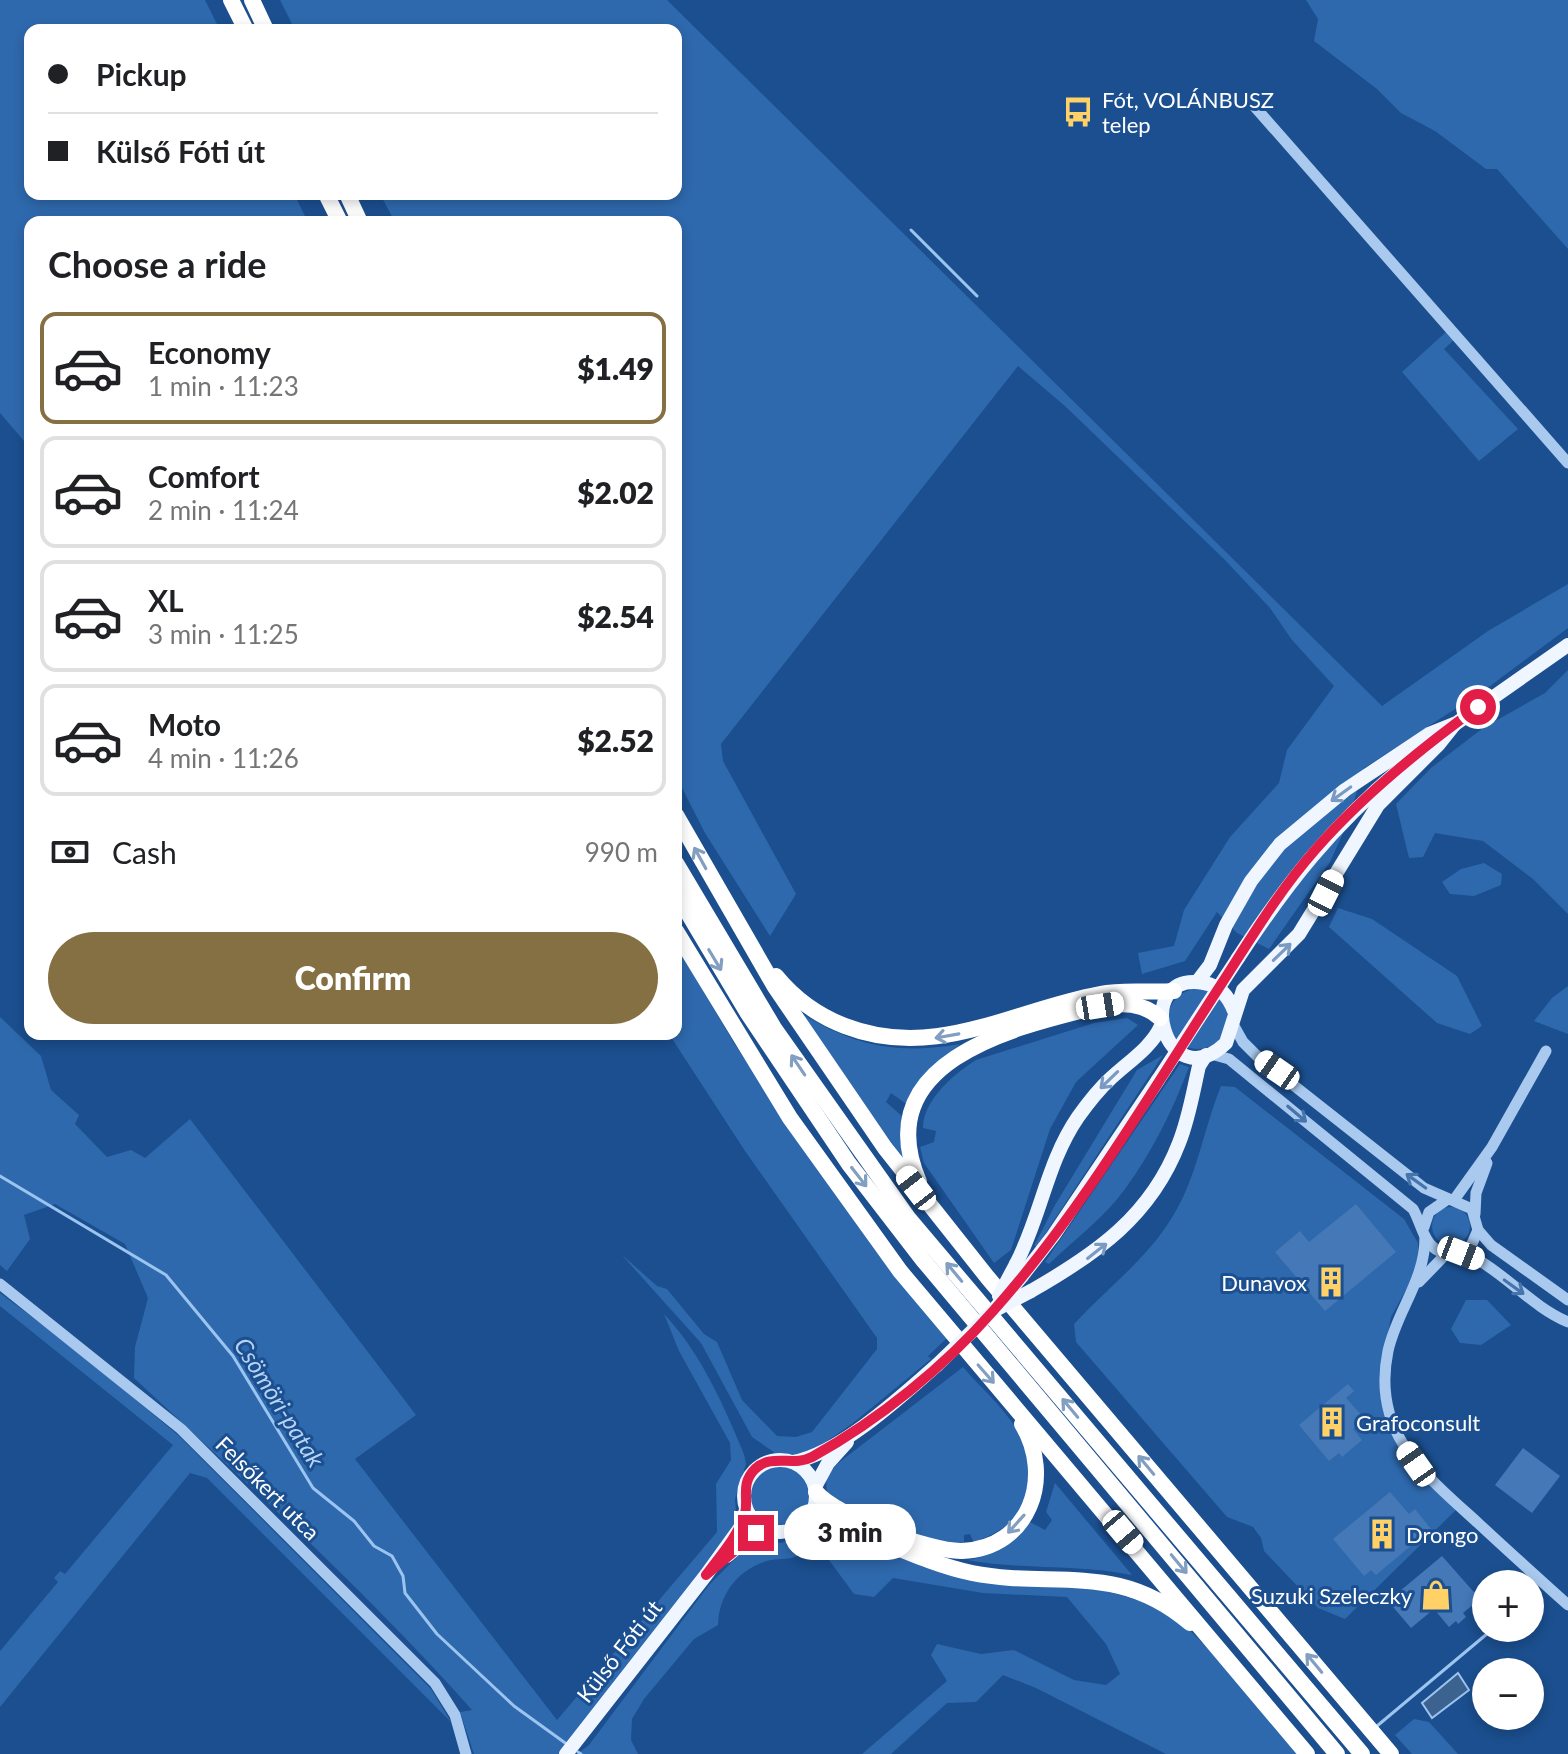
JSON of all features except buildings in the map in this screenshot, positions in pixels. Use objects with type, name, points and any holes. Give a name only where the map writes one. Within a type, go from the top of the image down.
[{"type":"highway","points":[[231,0],[243,24]]},
{"type":"highway","points":[[252,0],[263,24]]},
{"type":"highway","points":[[682,826],[752,949],[849,1098],[932,1208],[1391,1754]]},
{"type":"highway","points":[[682,873],[774,1028],[909,1219],[1361,1753]]},
{"type":"highway","points":[[682,903],[754,1023],[849,1164],[942,1283],[1336,1752]]},
{"type":"highway","points":[[682,941],[736,1034],[835,1183],[900,1271],[1307,1754]]},
{"type":"highway","points":[[752,949],[782,983],[819,1013],[860,1032],[898,1039],[945,1037],[1100,994],[1174,991]]},
{"type":"highway","points":[[932,1208],[911,1163],[908,1134],[914,1106],[929,1080],[955,1055],[984,1041],[1100,1006],[1119,1003],[1141,1006],[1161,1022]]},
{"type":"highway","points":[[816,1490],[825,1503],[837,1511],[932,1547],[961,1551],[993,1543],[1006,1535],[1026,1514],[1037,1480],[1030,1437],[1006,1398]]},
{"type":"highway","points":[[800,1526],[814,1522],[833,1523],[970,1572],[994,1577],[1086,1579],[1130,1589],[1149,1595],[1180,1615],[1219,1649]]},
{"type":"main road","points":[[859,1429],[806,1460],[775,1460],[755,1469],[744,1488],[746,1510],[754,1521],[765,1529],[777,1532],[800,1526],[814,1509],[816,1490],[828,1463],[859,1429],[937,1365],[993,1311],[1019,1270],[1053,1236],[1283,890],[1315,850],[1368,797],[1455,724],[1568,645]]},
{"type":"main road","points":[[1019,1270],[1051,1166],[1071,1129],[1093,1097],[1150,1044],[1161,1022],[1164,1003],[1174,991],[1197,982],[1210,965],[1226,925],[1251,881],[1280,844],[1345,790],[1429,734],[1455,724]]},
{"type":"main road","points":[[993,1311],[1086,1260],[1110,1241],[1149,1197],[1178,1146],[1199,1066],[1209,1054],[1226,1043],[1243,990],[1299,934],[1326,893],[1351,844],[1378,805],[1455,724]]},
{"type":"main road","points":[[1197,982],[1211,985],[1223,993],[1234,1019]]},
{"type":"main road","points":[[1161,1022],[1170,1044],[1177,1050],[1186,1055],[1209,1054]]},
{"type":"main road","points":[[793,1462],[803,1468],[816,1490]]},
{"type":"main road","name":"Külső Fóti út","points":[[566,1754],[706,1575],[740,1528],[746,1510]]},
{"type":"main road","name":"Külső Fóti út","points":[[706,1575],[748,1538],[765,1529]]},
{"type":"street","points":[[1248,99],[1568,463]]},
{"type":"street","points":[[1234,1019],[1243,1042],[1259,1058],[1424,1188],[1465,1204],[1475,1214]]},
{"type":"street","points":[[1546,1051],[1492,1147],[1451,1200],[1429,1212],[1425,1255],[1418,1282],[1396,1324],[1384,1380],[1387,1408],[1400,1442],[1419,1469],[1568,1605]]},
{"type":"street","points":[[1209,1054],[1229,1059],[1413,1209],[1436,1250],[1446,1254],[1461,1253],[1479,1260],[1514,1288],[1568,1322]]},
{"type":"street","points":[[1461,1253],[1471,1246],[1478,1230],[1476,1193],[1492,1147]]},
{"type":"street","points":[[1478,1230],[1502,1254],[1568,1300]]},
{"type":"street","points":[[1418,1282],[1446,1254]]},
{"type":"street","name":"Felsőkert utca","points":[[0,1284],[181,1429],[435,1683],[455,1715],[466,1754]]},
{"type":"shaded area","points":[[0,0],[205,0],[217,24],[24,24],[24,200],[297,200],[305,216],[24,216],[24,441],[0,413]]},
{"type":"shaded area","points":[[280,0],[667,0],[1382,706],[1488,631],[1568,584],[1568,628],[1486,689],[1364,768],[1347,824],[1330,862],[1269,949],[1237,933],[1217,912],[1185,961],[1142,974],[1138,953],[1174,946],[1184,910],[1230,837],[1279,783],[1287,750],[1334,686],[1292,640],[1270,608],[1224,559],[1066,407],[1018,366],[721,744],[723,761],[796,894],[770,936],[705,833],[682,788],[682,216],[392,216],[383,200],[682,200],[682,24],[292,24]]},
{"type":"shaded area","points":[[1306,0],[1568,0],[1568,249],[1497,169],[1486,169],[1435,131],[1401,113],[1377,89],[1314,41],[1318,19]]},
{"type":"shaded area","points":[[1447,331],[1455,339],[1444,349],[1518,429],[1479,461],[1402,372]]},
{"type":"shaded area","points":[[1568,670],[1568,914],[1533,879],[1483,841],[1435,833],[1423,857],[1409,858],[1396,804],[1431,768],[1483,728],[1545,693]]},
{"type":"shaded area","points":[[1484,863],[1502,874],[1501,885],[1474,896],[1450,894],[1442,882],[1461,869]]},
{"type":"shaded area","points":[[1338,908],[1372,919],[1457,976],[1482,1026],[1470,1034],[1437,1023],[1329,927]]},
{"type":"shaded area","points":[[682,955],[734,1043],[822,1175],[947,1338],[928,1356],[931,1359],[853,1423],[804,1455],[775,1453],[752,1437],[701,1343],[621,1254],[657,1286],[667,1289],[704,1334],[717,1342],[742,1400],[777,1436],[796,1437],[812,1432],[877,1349],[877,1338],[745,1151],[673,1040],[682,1040]]},
{"type":"shaded area","points":[[1568,986],[1568,1034],[1534,1021],[1552,998]]},
{"type":"shaded area","points":[[1198,989],[1209,991],[1219,998],[1226,1008],[1226,1030],[1219,1040],[1209,1047],[1198,1049],[1187,1047],[1177,1040],[1170,1030],[1168,1019],[1170,1008],[1177,998],[1187,991]]},
{"type":"shaded area","points":[[799,1012],[838,1033],[876,1045],[916,1048],[960,1044],[932,1068],[909,1106],[891,1093],[886,1102],[904,1118],[903,1159]]},
{"type":"shaded area","points":[[0,1017],[41,1056],[51,1090],[79,1115],[75,1124],[107,1157],[131,1150],[145,1158],[190,1119],[416,1415],[355,1459],[557,1720],[717,1532],[716,1484],[731,1460],[730,1443],[679,1351],[664,1314],[689,1345],[710,1380],[744,1454],[746,1464],[735,1499],[737,1525],[562,1754],[474,1754],[460,1712],[472,1710],[349,1582],[134,1378],[135,1347],[148,1298],[125,1244],[55,1204],[24,1215],[30,1239],[7,1271],[0,1265]]},
{"type":"shaded area","points":[[1127,1018],[1138,1025],[1076,1082],[1050,1129],[1011,1250],[994,1263],[924,1163],[920,1147],[934,1142],[936,1131],[923,1128],[928,1108],[950,1080],[976,1060],[1094,1023]]},
{"type":"shaded area","points":[[1163,1055],[1037,1246],[1034,1246],[1055,1205],[1137,1070]]},
{"type":"shaded area","points":[[1180,1064],[1189,1067],[1183,1083],[1135,1175],[1099,1219],[1049,1264],[1045,1262]]},
{"type":"shaded area","points":[[1221,1086],[1235,1087],[1404,1219],[1418,1243],[1418,1268],[1391,1317],[1380,1377],[1388,1424],[1401,1454],[1457,1509],[1345,1619],[1318,1608],[1264,1551],[1261,1538],[1253,1527],[1227,1517],[1076,1342],[1074,1324],[1150,1248],[1180,1204]]},
{"type":"shaded area","points":[[1451,1207],[1464,1213],[1470,1226],[1464,1239],[1451,1245],[1438,1239],[1432,1226],[1438,1213]]},
{"type":"shaded area","points":[[0,1293],[80,1353],[179,1436],[431,1689],[451,1722],[207,1478],[190,1473],[0,1707],[0,1651],[58,1582],[54,1578],[60,1571],[65,1574],[173,1445],[0,1306]]},
{"type":"shaded area","points":[[1466,1300],[1487,1300],[1511,1325],[1481,1345],[1460,1343],[1451,1329]]},
{"type":"shaded area","points":[[963,1367],[998,1404],[1016,1428],[1025,1449],[1029,1484],[1022,1507],[1012,1521],[974,1543],[970,1534],[964,1535],[964,1544],[960,1547],[895,1529],[827,1496],[826,1477],[837,1464]]},
{"type":"shaded area","points":[[780,1464],[792,1466],[801,1473],[808,1482],[808,1506],[801,1515],[792,1522],[780,1524],[768,1522],[759,1515],[752,1506],[750,1494],[752,1482],[759,1473],[768,1466]]},
{"type":"shaded area","points":[[1055,1483],[1132,1575],[967,1560],[993,1552],[1030,1522],[1045,1530],[1052,1520],[1046,1512]]},
{"type":"shaded area","points":[[815,1529],[833,1530],[926,1567],[1099,1589],[1161,1607],[1178,1618],[1213,1654],[1299,1754],[1166,1754],[1036,1688],[1003,1675],[976,1702],[947,1703],[891,1754],[862,1754],[947,1681],[931,1655],[937,1644],[981,1654],[1014,1650],[1074,1680],[1106,1685],[1120,1674],[1106,1644],[1067,1597],[983,1593],[893,1578],[874,1597],[854,1594],[826,1556],[803,1552],[794,1557],[756,1565],[732,1585],[722,1604],[718,1625],[694,1639],[644,1699],[632,1719],[631,1740],[638,1754],[577,1754],[589,1745],[709,1585],[748,1546],[765,1541],[781,1543]]},
{"type":"shaded area","points":[[1458,1673],[1469,1690],[1432,1718],[1422,1703]]},
{"type":"shaded area","points":[[1414,1719],[1429,1722],[1458,1754],[1412,1754],[1395,1735]]},
{"type":"waterway","points":[[911,230],[977,296]]},
{"type":"waterway","name":"Csömöri-patak","points":[[0,1176],[166,1275],[233,1356],[313,1488],[354,1521],[374,1546],[392,1556],[403,1576],[405,1593],[437,1634],[514,1706],[568,1745]]},
{"type":"waterway","points":[[1377,1726],[1477,1642]]},
{"type":"place","name":"Fót, VOLÁNBUSZ telep","points":[[1078,112]]},
{"type":"place","name":"Dunavox","points":[[1331,1282]]},
{"type":"place","name":"Grafoconsult","points":[[1332,1422]]},
{"type":"place","name":"Drongo","points":[[1382,1534]]},
{"type":"place","name":"Suzuki Szeleczky","points":[[1436,1595]]},
{"type":"route","points":[[756,1533],[706,1575],[740,1528],[746,1510],[744,1488],[755,1469],[775,1460],[806,1460],[859,1429],[937,1365],[993,1311],[1053,1236],[1283,890],[1315,850],[1361,803],[1478,707]]}]
